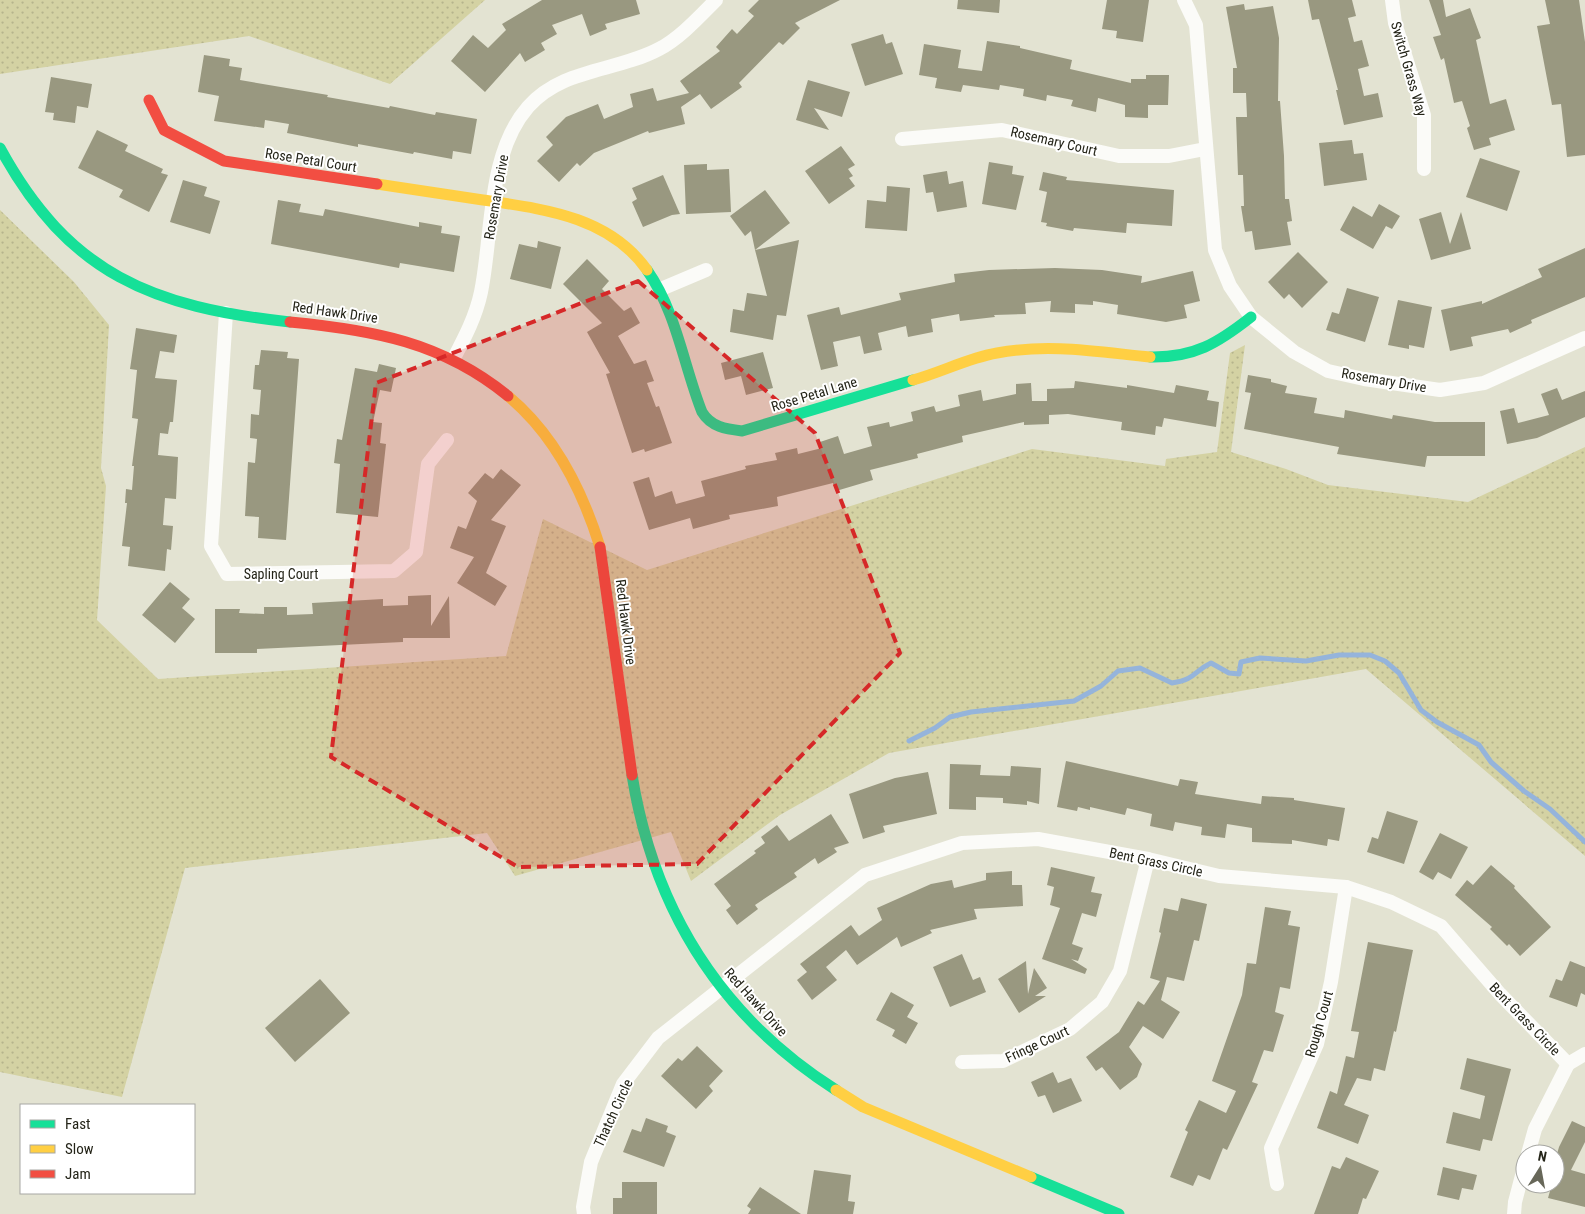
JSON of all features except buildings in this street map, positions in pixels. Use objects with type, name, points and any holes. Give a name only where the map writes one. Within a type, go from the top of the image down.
[{"type":"street","name":"Rosemary Drive","points":[[454,358],[474,317],[481,293],[500,164],[506,143],[514,126],[529,106],[547,90],[569,78],[637,58],[660,49],[685,30],[716,0]]},
{"type":"street","name":"Rosemary Drive","points":[[1184,0],[1196,25],[1215,250],[1230,286],[1251,317],[1294,352],[1328,370],[1364,379],[1440,390],[1484,382],[1585,338]]},
{"type":"street","name":"Switch Grass Way","points":[[1392,0],[1395,23],[1424,115],[1424,169]]},
{"type":"street","name":"Rose Petal Court","points":[[149,100],[164,130],[224,161],[494,202]]},
{"type":"street","name":"Rosemary Court","points":[[902,139],[1002,130],[1119,156],[1168,156],[1205,149]]},
{"type":"street","name":"Red Hawk Drive","points":[[0,148],[13,172],[44,217],[77,248],[101,267],[154,295],[200,309],[374,332],[404,340],[454,358],[484,376],[511,397],[540,428],[568,465],[580,488],[597,530],[603,557],[622,712],[641,822],[661,888],[685,935],[721,989],[771,1043],[800,1067],[863,1106],[1118,1214]]},
{"type":"street","name":"Rose Petal Lane","points":[[494,202],[571,215],[599,227],[622,242],[636,255],[660,289],[677,330],[704,415],[720,429],[742,431],[991,354],[1045,348],[1086,349],[1167,358],[1196,353],[1230,336],[1251,317]]},
{"type":"street","points":[[660,289],[706,270]]},
{"type":"street","name":"Sapling Court","points":[[226,313],[211,546],[227,574],[394,571],[416,552],[428,464],[447,440]]},
{"type":"street","name":"Bent Grass Circle","points":[[721,989],[865,875],[962,843],[1038,839],[1148,859],[1219,876],[1346,887],[1390,902],[1441,926],[1500,994],[1568,1064]]},
{"type":"street","name":"Fringe Court","points":[[962,1062],[1002,1061],[1070,1029],[1102,1002],[1120,971],[1148,859]]},
{"type":"street","name":"Rough Court","points":[[1277,1184],[1271,1148],[1317,1044],[1331,982],[1346,887]]},
{"type":"street","name":"Thatch Circle","points":[[584,1214],[583,1207],[591,1162],[623,1084],[658,1038],[721,989]]},
{"type":"street","points":[[1531,1144],[1535,1128],[1568,1064],[1585,1054]]},
{"type":"street","points":[[1514,1214],[1517,1194]]},
{"type":"highlighted area","points":[[638,281],[815,433],[900,653],[697,864],[518,867],[331,757],[376,383]]},
{"type":"shaded area","points":[[0,0],[485,0],[390,84],[249,36],[0,74]]},
{"type":"shaded area","points":[[0,210],[74,282],[109,325],[101,468],[106,486],[97,620],[158,679],[506,656],[543,519],[647,570],[1032,449],[1165,466],[1166,459],[1217,452],[1230,353],[1245,345],[1231,452],[1286,469],[1328,485],[1468,502],[1585,447],[1585,856],[1366,669],[889,753],[780,815],[691,881],[671,832],[515,876],[487,833],[185,868],[122,1097],[0,1072]]},
{"type":"waterway","points":[[909,741],[935,728],[950,717],[971,712],[1074,701],[1101,686],[1118,671],[1140,668],[1172,683],[1190,677],[1211,663],[1229,673],[1239,674],[1241,662],[1260,658],[1306,661],[1339,655],[1370,655],[1385,661],[1399,673],[1421,710],[1437,722],[1479,745],[1491,762],[1524,791],[1550,809],[1585,842]]},
{"type":"traffic: fast","points":[[0,148],[27,191],[55,227],[86,255],[120,277],[156,294],[197,306],[290,322]]},
{"type":"traffic: fast","points":[[647,270],[657,286],[673,321],[702,412],[714,424],[742,431],[913,380]]},
{"type":"traffic: fast","points":[[1150,357],[1166,357],[1193,352],[1216,341],[1251,317]]},
{"type":"traffic: fast","points":[[632,775],[642,825],[657,871],[676,915],[699,956],[726,994],[758,1029],[795,1061],[836,1090]]},
{"type":"traffic: fast","points":[[1031,1177],[1119,1214]]},
{"type":"traffic: slow","points":[[377,184],[529,207],[573,218],[594,226],[614,238],[632,252],[647,270]]},
{"type":"traffic: slow","points":[[913,380],[976,358],[1016,350],[1074,349],[1150,357]]},
{"type":"traffic: slow","points":[[508,396],[540,428],[565,464],[585,504],[600,547]]},
{"type":"traffic: slow","points":[[836,1090],[863,1107],[1031,1177]]},
{"type":"traffic: jam","points":[[149,100],[164,130],[224,161],[377,184]]},
{"type":"traffic: jam","points":[[290,322],[350,329],[405,342],[432,351],[458,363],[508,396]]},
{"type":"traffic: jam","points":[[600,547],[632,775]]}]
